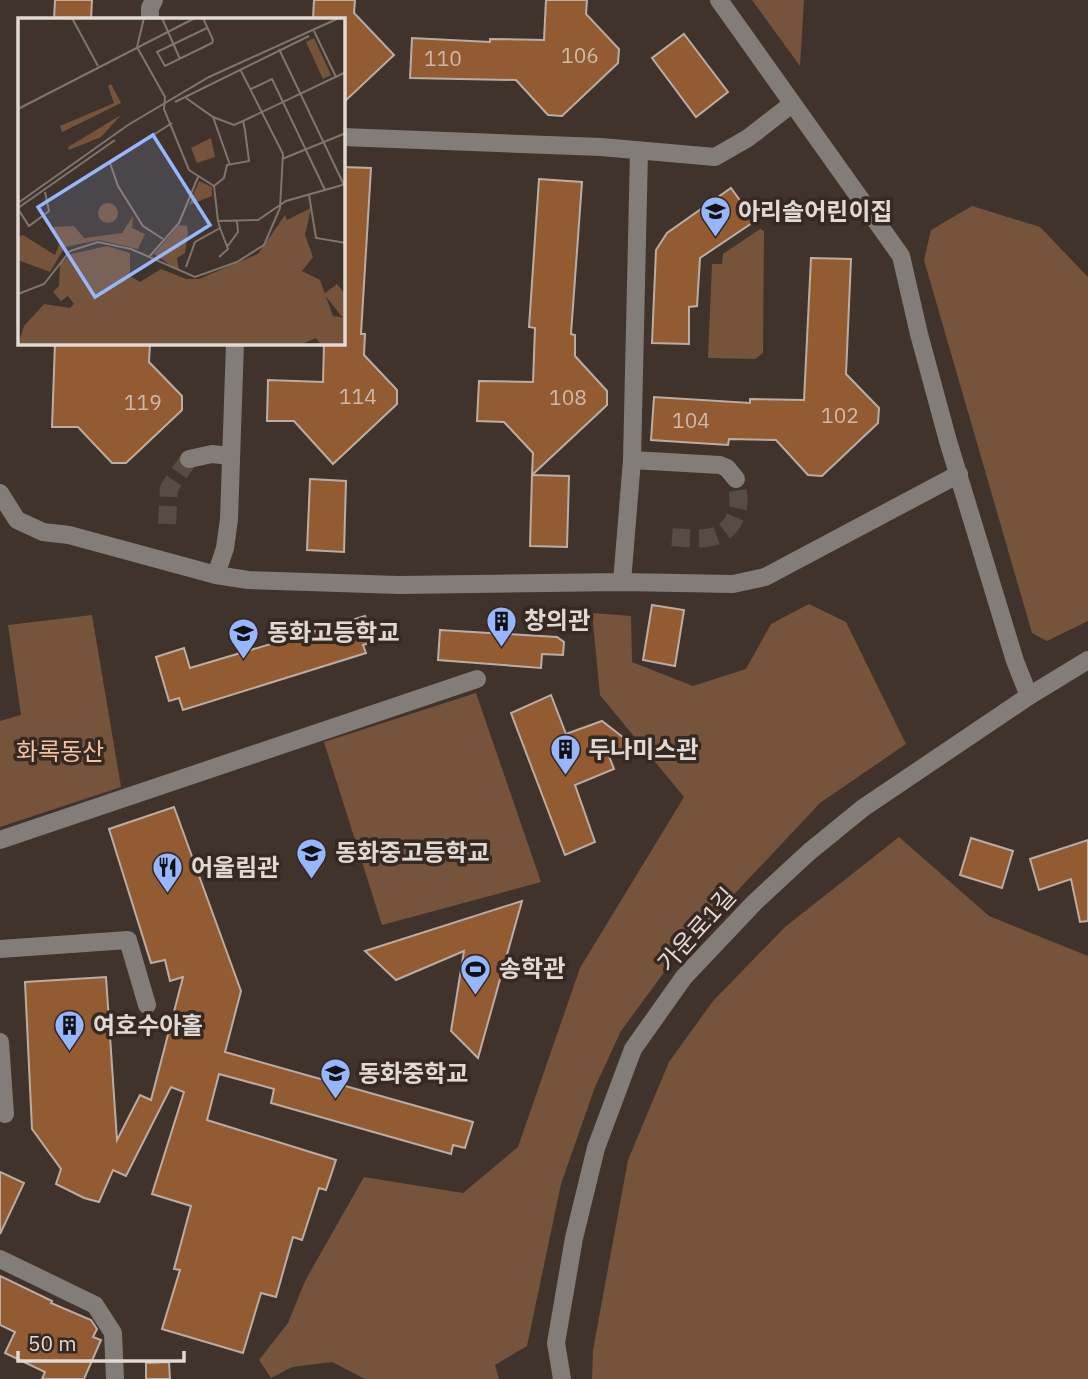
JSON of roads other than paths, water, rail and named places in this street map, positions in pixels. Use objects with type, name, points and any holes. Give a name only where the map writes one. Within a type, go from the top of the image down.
[{"type":"street","points":[[150,18],[150,8],[154,0]]},
{"type":"street","points":[[719,0],[901,256],[948,441],[1014,661],[1029,696]]},
{"type":"street","points":[[345,137],[601,147],[715,157],[748,138],[792,104]]},
{"type":"street","points":[[622,582],[632,460],[639,152]]},
{"type":"street","points":[[216,575],[225,548],[229,519],[235,345]]},
{"type":"street","points":[[189,459],[212,454],[231,456]]},
{"type":"street","points":[[632,460],[720,465],[727,468],[736,479]]},
{"type":"street","points":[[1,498],[17,520],[43,532],[69,535],[216,575],[248,580],[400,585],[622,582],[733,584],[765,577],[959,474]]},
{"type":"street","name":"가운로1길","points":[[562,1379],[556,1343],[574,1238],[596,1147],[633,1049],[684,977],[755,902],[809,852],[863,808],[1029,696],[1088,660]]},
{"type":"street","points":[[0,840],[477,679]]},
{"type":"street","points":[[0,949],[128,940],[147,1005]]},
{"type":"street","points":[[0,1042],[5,1114]]},
{"type":"street","points":[[0,1259],[95,1304],[113,1333],[115,1379]]},
{"type":"tunnel","points":[[167,524],[169,488],[189,459]]},
{"type":"tunnel","points":[[672,537],[712,537],[728,528],[739,505],[736,479]]},
{"type":"place","name":"아리솔어린이집","points":[[715,239]]},
{"type":"place","name":"창의관","points":[[501,648]]},
{"type":"place","name":"동화고등학교","points":[[244,660]]},
{"type":"place","name":"두나미스관","points":[[565,777]]},
{"type":"place","name":"동화중고등학교","points":[[312,880]]},
{"type":"place","name":"어울림관","points":[[168,895]]},
{"type":"place","name":"송학관","points":[[476,996]]},
{"type":"place","name":"여호수아홀","points":[[70,1053]]},
{"type":"place","name":"동화중학교","points":[[335,1101]]},
{"type":"park label","name":"화록동산","points":[[60,752]]}]
